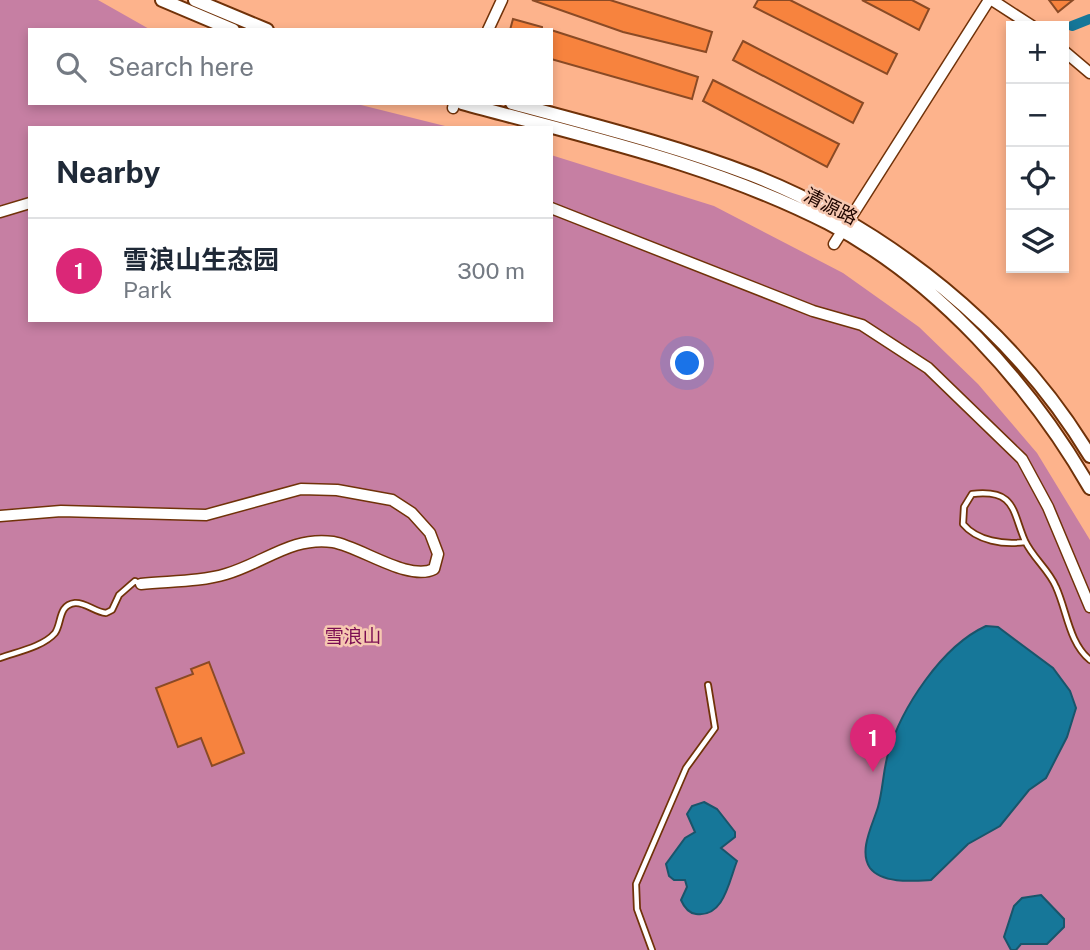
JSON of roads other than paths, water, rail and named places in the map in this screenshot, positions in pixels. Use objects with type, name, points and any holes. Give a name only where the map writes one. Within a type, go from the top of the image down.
[{"type":"street","points":[[162,0],[228,28]]},
{"type":"street","points":[[195,0],[262,28]]},
{"type":"street","points":[[489,28],[502,0]]},
{"type":"street","points":[[834,244],[990,0],[1024,21]]},
{"type":"street","points":[[1069,55],[1090,73]]},
{"type":"street","name":"清源路","points":[[456,105],[538,126]]},
{"type":"street","name":"清源路","points":[[519,105],[690,152],[764,180],[844,226],[932,281],[980,321],[1046,392],[1090,456]]},
{"type":"street","name":"清源路","points":[[553,130],[679,162],[735,181],[844,226],[928,294],[1005,367],[1036,405],[1090,488]]},
{"type":"street","points":[[0,212],[28,205]]},
{"type":"street","points":[[553,209],[634,238],[813,311],[862,325],[929,368],[1022,459],[1048,507],[1090,607]]},
{"type":"street","points":[[0,516],[61,511],[206,515],[302,489],[337,490],[392,500],[412,513],[430,533],[438,554],[434,569],[426,573],[408,570],[351,547],[311,541],[289,545],[225,575],[141,584]]},
{"type":"lane","points":[[1026,542],[1009,544],[971,534],[963,524],[964,507],[972,494],[987,492],[1008,501],[1019,517],[1026,542],[1055,584],[1079,651],[1090,660]]},
{"type":"lane","points":[[0,658],[41,643],[56,632],[63,611],[69,604],[78,602],[106,613],[112,610],[125,587],[135,581],[141,584]]},
{"type":"lane","points":[[652,950],[637,909],[636,884],[686,768],[715,729],[708,685]]},
{"type":"water","points":[[986,626],[998,627],[1053,668],[1070,691],[1076,708],[1067,737],[1046,778],[1029,790],[1000,826],[968,844],[931,880],[882,877],[870,868],[865,854],[894,736],[913,699],[939,663],[970,635]]},
{"type":"water","points":[[704,802],[717,809],[735,832],[735,837],[721,848],[737,861],[728,888],[719,904],[705,914],[696,914],[687,909],[681,900],[687,887],[685,880],[674,880],[669,876],[666,864],[685,838],[695,832],[687,814],[692,806]]},
{"type":"water","points":[[1041,895],[1064,919],[1064,927],[1047,944],[1021,944],[1016,950],[1011,950],[1004,937],[1014,906],[1022,898]]},
{"type":"waterway","points":[[1072,26],[1090,19]]},
{"type":"place","name":"雪浪山生态园","points":[[873,772]]},
{"type":"park label","name":"雪浪山","points":[[353,636]]}]
